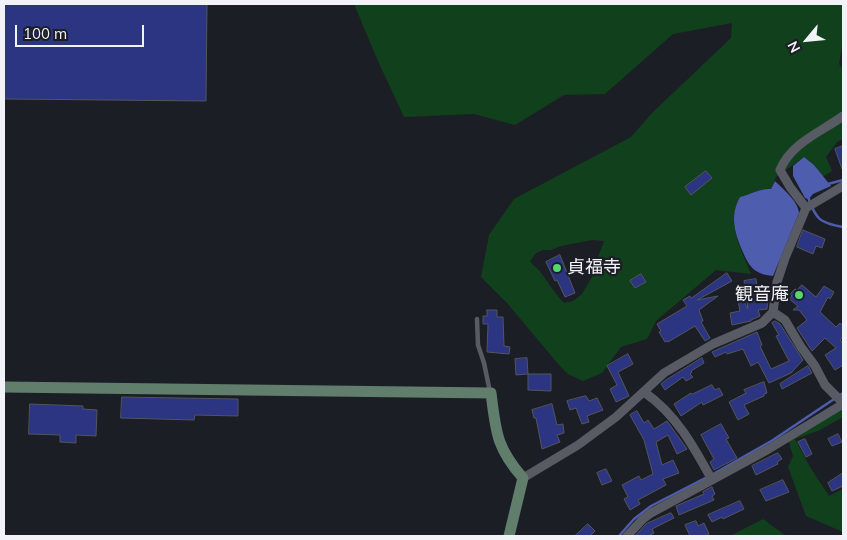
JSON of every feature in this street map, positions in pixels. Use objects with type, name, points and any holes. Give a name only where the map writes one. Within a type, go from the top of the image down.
[{"type":"street","points":[[810,206],[790,187],[780,170],[784,160],[796,146],[843,116]]},
{"type":"street","points":[[510,536],[523,478],[578,445],[616,417],[664,373],[713,344],[762,323],[773,312],[777,282],[785,258],[810,206],[843,186]]},
{"type":"street","points":[[627,536],[643,518],[710,477],[767,450],[840,400],[825,385],[785,320],[773,312]]},
{"type":"street","points":[[4,387],[491,393],[500,447],[523,478]]},
{"type":"street","points":[[644,392],[656,400],[685,432],[710,477]]},
{"type":"lane","points":[[477,319],[478,345],[491,393]]},
{"type":"green space","points":[[354,4],[843,4],[843,41],[839,64],[843,69],[843,139],[837,142],[826,157],[832,171],[822,177],[814,165],[804,157],[776,177],[771,189],[760,190],[740,197],[734,216],[736,236],[751,274],[716,270],[656,321],[647,339],[621,347],[602,373],[583,381],[568,374],[559,365],[507,303],[481,277],[489,235],[514,199],[631,137],[653,112],[731,38],[732,23],[673,34],[605,94],[564,95],[515,125],[474,114],[404,117]],"holes":[[[592,240],[604,241],[598,257],[591,267],[592,277],[582,294],[573,301],[564,303],[530,261],[536,253],[543,250],[551,250],[561,246]]]},
{"type":"green space","points":[[843,405],[843,417],[818,431],[795,439],[829,496],[843,489],[843,532],[806,516],[788,467],[793,456],[788,439]]},
{"type":"green space","points":[[763,519],[786,536],[730,536]]},
{"type":"water","points":[[804,157],[814,165],[831,186],[813,194],[809,199],[805,198],[793,176],[793,166]]},
{"type":"water","points":[[775,181],[796,204],[799,213],[773,276],[756,271],[747,261],[737,236],[734,217],[740,197],[760,190],[771,189]]},
{"type":"building","points":[[4,4],[207,4],[206,101],[4,99]]},
{"type":"building","points":[[843,146],[843,169],[842,169],[835,149]]},
{"type":"building","points":[[706,171],[712,178],[691,195],[685,187]]},
{"type":"building","points":[[803,230],[825,239],[822,248],[816,246],[813,254],[797,247]]},
{"type":"building","points":[[560,255],[575,293],[565,297],[546,262]]},
{"type":"building","points":[[727,273],[732,281],[697,300],[718,296],[699,310],[703,321],[701,322],[710,338],[705,341],[695,326],[665,342],[657,324],[687,306],[683,300],[690,296],[691,298]]},
{"type":"building","points":[[641,274],[646,282],[635,288],[630,281]]},
{"type":"building","points":[[756,279],[757,289],[766,287],[768,294],[767,309],[758,310],[760,316],[751,321],[732,325],[730,313],[740,311],[736,290],[748,309],[744,281]]},
{"type":"building","points":[[802,285],[816,297],[824,286],[834,292],[830,299],[828,297],[820,312],[836,327],[840,323],[843,326],[843,337],[840,340],[843,344],[843,365],[835,370],[825,355],[836,348],[825,338],[812,351],[797,328],[807,320],[799,310],[793,310],[798,306],[789,299],[792,296],[790,294]]},
{"type":"building","points":[[487,310],[497,310],[497,317],[503,317],[504,346],[510,347],[509,354],[487,352],[488,324],[483,324],[483,316],[487,316]]},
{"type":"building","points":[[775,321],[780,324],[803,360],[791,373],[769,383],[758,362],[751,366],[743,349],[727,354],[726,352],[715,357],[712,352],[757,332],[762,345],[760,346],[771,369],[789,361],[776,336],[779,335],[772,323]]},
{"type":"building","points":[[628,354],[633,364],[618,372],[629,396],[616,402],[610,389],[617,385],[607,366]]},
{"type":"building","points":[[527,358],[528,374],[516,375],[515,359]]},
{"type":"building","points":[[702,358],[704,363],[691,371],[690,374],[693,377],[686,381],[683,377],[665,390],[661,384]]},
{"type":"building","points":[[808,366],[812,373],[782,389],[780,384]]},
{"type":"building","points":[[528,374],[551,374],[551,391],[528,390]]},
{"type":"building","points":[[764,382],[767,393],[744,405],[749,414],[738,420],[729,402],[746,393],[744,390]]},
{"type":"building","points":[[712,385],[715,390],[719,388],[723,395],[703,405],[702,402],[681,416],[674,404],[691,393]]},
{"type":"building","points":[[586,396],[589,401],[597,398],[603,410],[587,416],[589,422],[582,424],[576,408],[570,410],[567,401]]},
{"type":"building","points":[[122,397],[238,399],[238,416],[195,415],[194,420],[121,418]]},
{"type":"building","points":[[30,404],[83,406],[83,409],[97,410],[96,436],[76,435],[76,443],[60,442],[60,435],[29,434]]},
{"type":"building","points":[[552,404],[557,425],[563,424],[564,433],[557,435],[560,442],[542,449],[536,418],[534,418],[532,410]]},
{"type":"building","points":[[637,411],[644,423],[648,420],[654,429],[667,421],[687,449],[677,454],[668,435],[656,442],[662,465],[673,460],[679,473],[663,479],[666,485],[638,500],[640,504],[630,510],[624,499],[628,497],[622,485],[639,476],[641,480],[653,474],[644,440],[630,415]]},
{"type":"building","points":[[721,424],[729,438],[726,439],[737,458],[714,470],[710,462],[714,459],[701,435]]},
{"type":"building","points":[[838,434],[842,442],[832,446],[828,439]]},
{"type":"building","points":[[805,439],[812,454],[806,457],[798,442]]},
{"type":"building","points":[[778,453],[782,459],[777,462],[778,464],[756,475],[752,466]]},
{"type":"building","points":[[606,469],[612,481],[602,485],[597,473]]},
{"type":"building","points":[[843,473],[843,486],[832,491],[828,483]]},
{"type":"building","points":[[783,480],[789,492],[766,501],[760,490]]},
{"type":"building","points":[[712,487],[715,494],[712,496],[714,500],[679,515],[676,506],[704,494],[703,492]]},
{"type":"building","points":[[740,501],[744,509],[712,522],[708,515]]},
{"type":"building","points":[[671,513],[674,518],[652,529],[654,533],[648,536],[635,536],[646,524]]},
{"type":"building","points":[[696,521],[698,526],[704,523],[709,534],[690,536],[685,525]]},
{"type":"building","points":[[588,524],[595,531],[590,536],[575,536]]},
{"type":"waterway","points":[[828,184],[843,180]]},
{"type":"waterway","points":[[808,197],[820,219],[829,224],[843,227]]},
{"type":"waterway","points":[[619,536],[634,519],[651,506],[773,440],[843,393]]},
{"type":"place","name":"貞福寺","points":[[557,268]]},
{"type":"place","name":"観音庵","points":[[799,295]]}]
